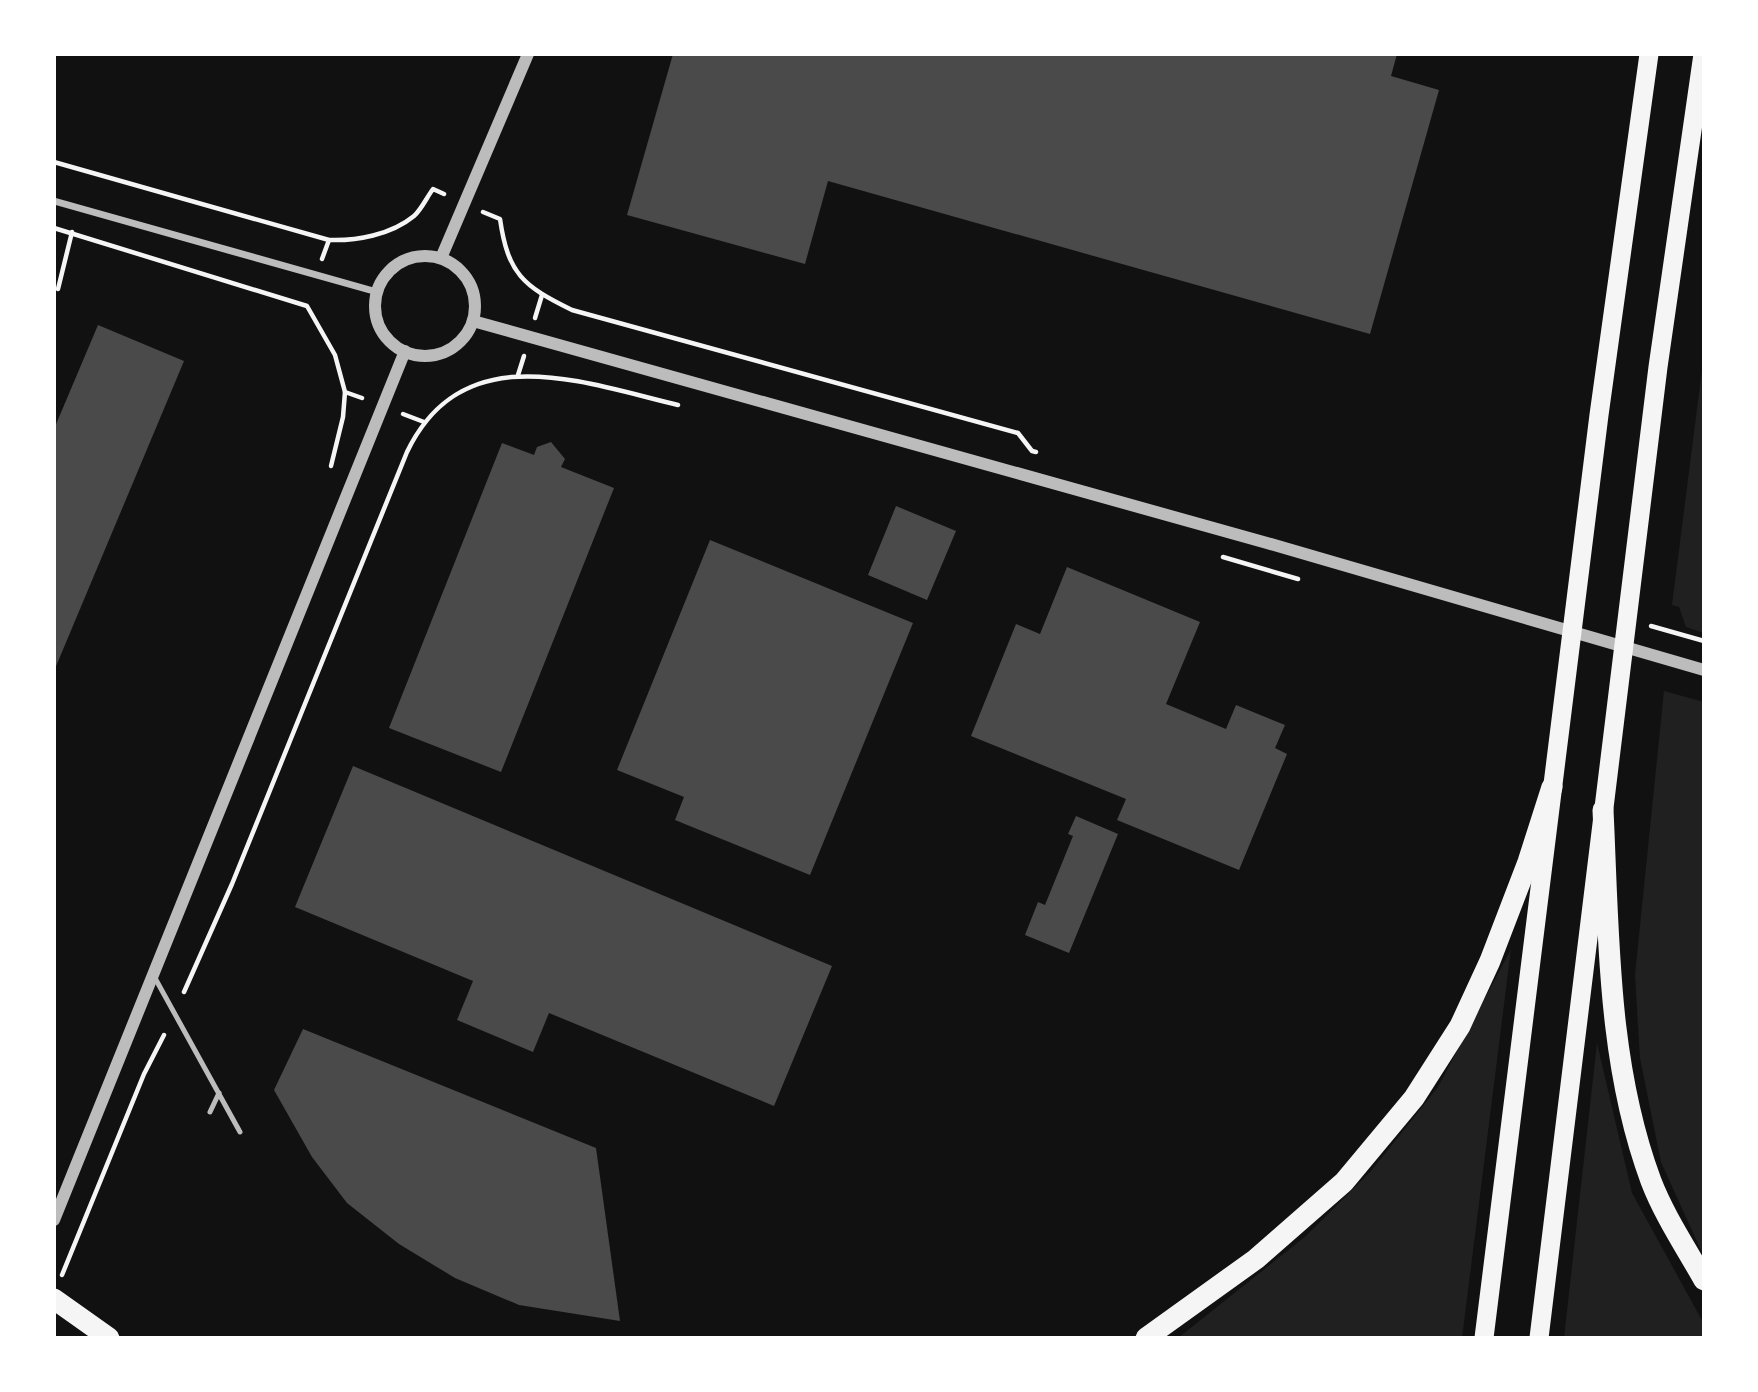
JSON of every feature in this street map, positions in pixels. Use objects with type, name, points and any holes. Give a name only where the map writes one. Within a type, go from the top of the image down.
[{"type":"highway","points":[[1484,1338],[1599,415],[1649,54]]},
{"type":"highway","points":[[1539,1338],[1658,367],[1703,54]]},
{"type":"highway","points":[[1146,1338],[1256,1259],[1344,1182],[1414,1098],[1460,1026],[1490,961],[1528,862],[1552,787]]},
{"type":"highway","points":[[1603,810],[1613,1014],[1622,1066],[1651,1182],[1704,1280]]},
{"type":"highway","points":[[57,1290],[109,1338]]},
{"type":"street","points":[[441,258],[528,54]]},
{"type":"street","points":[[54,201],[377,292]]},
{"type":"street","points":[[423,256],[441,258],[465,276],[472,290],[475,306],[473,321],[466,335],[444,353],[426,356],[410,354],[395,346],[383,333],[377,317],[377,292],[391,270],[406,260],[423,256]]},
{"type":"street","points":[[473,321],[1267,542],[1704,670]]},
{"type":"street","points":[[54,1220],[405,351]]},
{"type":"lane","points":[[153,975],[240,1132]]},
{"type":"lane","points":[[210,1112],[219,1093]]},
{"type":"path","points":[[54,162],[328,240],[349,241],[385,232],[414,216],[433,189],[464,204]]},
{"type":"path","points":[[58,289],[78,207]]},
{"type":"path","points":[[500,219],[504,248],[514,270],[542,295],[572,310],[1018,433],[1032,451],[1045,455]]},
{"type":"path","points":[[54,228],[307,306],[335,355],[345,392],[381,406]]},
{"type":"path","points":[[57,1290],[144,1074],[232,884],[415,436],[424,422],[445,402],[468,387],[518,375]]},
{"type":"shaded area","points":[[1704,354],[1704,633],[1686,627],[1679,607],[1672,605]]},
{"type":"shaded area","points":[[1664,691],[1704,702],[1704,1257],[1661,1162],[1640,1058],[1635,975]]},
{"type":"shaded area","points":[[1511,949],[1462,1338],[1178,1338],[1306,1236],[1371,1171],[1438,1087]]},
{"type":"shaded area","points":[[1597,1043],[1632,1193],[1704,1324],[1704,1338],[1564,1338]]},
{"type":"building","points":[[673,54],[1397,54],[1391,76],[1439,90],[1370,334],[828,181],[805,264],[627,215]]},
{"type":"building","points":[[98,325],[184,361],[54,671],[54,429]]},
{"type":"building","points":[[551,442],[565,459],[561,467],[614,488],[501,772],[389,728],[502,443],[534,455],[537,447]]},
{"type":"building","points":[[896,506],[956,531],[927,600],[868,575]]},
{"type":"building","points":[[710,540],[913,623],[810,875],[675,820],[684,797],[617,770]]},
{"type":"building","points":[[1067,567],[1200,622],[1166,704],[1226,729],[1236,705],[1285,725],[1275,748],[1287,754],[1239,870],[1117,820],[1126,799],[971,736],[1016,624],[1040,634]]},
{"type":"building","points":[[353,766],[832,966],[774,1106],[549,1013],[533,1052],[457,1020],[473,981],[295,907]]},
{"type":"building","points":[[1076,816],[1118,834],[1069,953],[1025,935],[1038,902],[1045,905],[1073,836],[1068,834]]},
{"type":"building","points":[[303,1029],[596,1148],[620,1321],[519,1305],[455,1278],[399,1244],[347,1203],[312,1157],[274,1090]]}]
